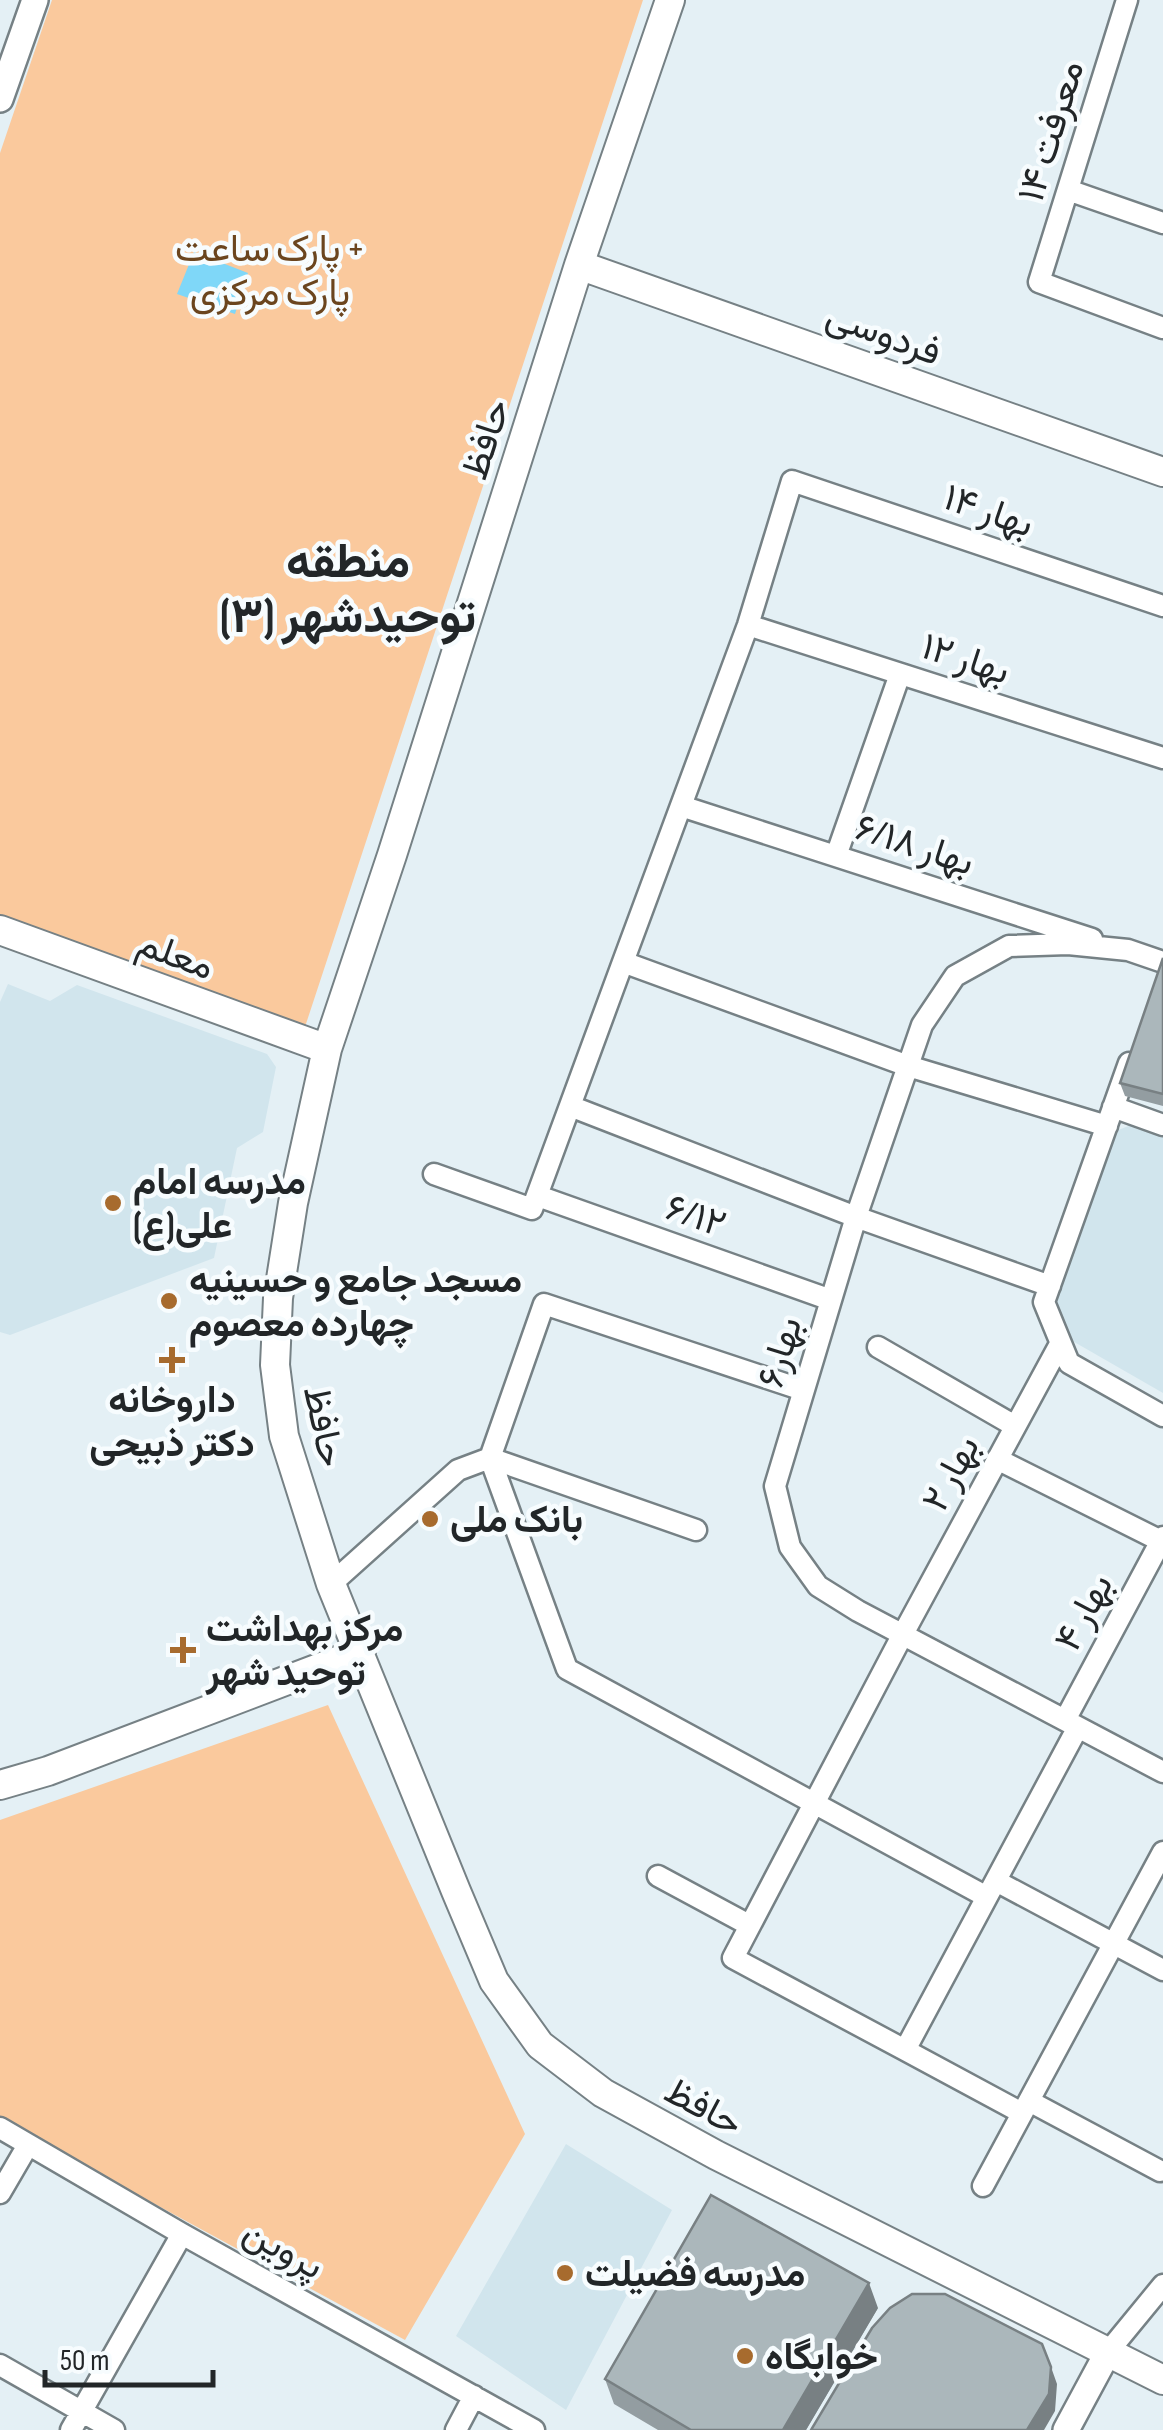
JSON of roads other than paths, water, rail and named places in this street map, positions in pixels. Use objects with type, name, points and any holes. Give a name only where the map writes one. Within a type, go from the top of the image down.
[{"type":"main road","name":"حافظ","points":[[670,0],[579,265],[327,1049],[293,1202],[278,1298],[275,1365],[284,1436],[332,1584],[456,1891],[494,1981],[540,2045],[602,2093],[700,2146],[1163,2380]]},
{"type":"main road","name":"فردوسی","points":[[579,265],[1163,472]]},
{"type":"main road","name":"معلم","points":[[0,930],[327,1049]]},
{"type":"main road","points":[[0,1784],[48,1770],[361,1652]]},
{"type":"street","points":[[0,99],[35,0]]},
{"type":"street","name":"معرفت ۱۴","points":[[1127,0],[1038,282],[1163,328]]},
{"type":"street","points":[[1068,190],[1163,223]]},
{"type":"street","name":"بهار ۱۴","points":[[748,625],[792,481],[1163,606]]},
{"type":"street","points":[[434,1174],[532,1209],[748,625]]},
{"type":"street","name":"بهار ۱۲","points":[[748,625],[1163,758]]},
{"type":"street","points":[[836,856],[900,674]]},
{"type":"street","name":"بهار ۶/۱۸","points":[[681,806],[1128,950]]},
{"type":"street","name":"بهار۶","points":[[1161,971],[1128,950],[1068,944],[1009,946],[956,976],[922,1025],[856,1217],[775,1486],[790,1548],[818,1586],[858,1611],[1163,1772]]},
{"type":"street","points":[[623,962],[908,1066],[1110,1117],[1163,1125]]},
{"type":"street","points":[[1138,1037],[1044,1302],[1069,1363],[1163,1416]]},
{"type":"street","points":[[570,1106],[856,1217],[1050,1286]]},
{"type":"street","name":"۶/۱۲","points":[[538,1196],[831,1300]]},
{"type":"street","points":[[804,1390],[544,1304],[490,1458],[568,1669],[814,1804],[1163,1970]]},
{"type":"street","name":"بهار ۲","points":[[749,1926],[1060,1344]]},
{"type":"street","points":[[878,1347],[1015,1426]]},
{"type":"street","points":[[332,1584],[458,1470],[490,1458],[696,1530]]},
{"type":"street","points":[[997,1460],[1162,1540]]},
{"type":"street","name":"بهار ۴","points":[[905,2050],[991,1889],[1162,1540]]},
{"type":"street","points":[[984,2186],[1163,1852]]},
{"type":"street","points":[[658,1876],[749,1926],[732,1958],[905,2050],[1160,2171]]},
{"type":"street","name":"پروین","points":[[0,2128],[534,2430]]},
{"type":"street","points":[[0,2193],[28,2145]]},
{"type":"street","points":[[76,2421],[182,2234]]},
{"type":"street","points":[[1066,2430],[1108,2352],[1163,2285]]},
{"type":"street","points":[[0,2365],[76,2421],[114,2430]]},
{"type":"street","points":[[456,2430],[474,2396]]},
{"type":"water","points":[[194,252],[248,273],[235,314],[177,294]]},
{"type":"place","name":"مدرسه امام علی(ع)","points":[[113,1203]]},
{"type":"place","name":"مسجد جامع و حسینیه چهارده معصوم","points":[[169,1301]]},
{"type":"place","name":"داروخانه دکتر ذبیحی","points":[[172,1360]]},
{"type":"place","name":"بانک ملی","points":[[430,1519]]},
{"type":"place","name":"مرکز بهداشت توحید شهر","points":[[183,1650]]},
{"type":"place","name":"مدرسه فضیلت","points":[[565,2273]]},
{"type":"place","name":"خوابگاه","points":[[745,2356]]},
{"type":"district","name":"منطقه توحیدشهر (۳)","points":[[348,588]]},
{"type":"park label","name":"پارک ساعت + پارک مرکزی","points":[[270,270]]}]
